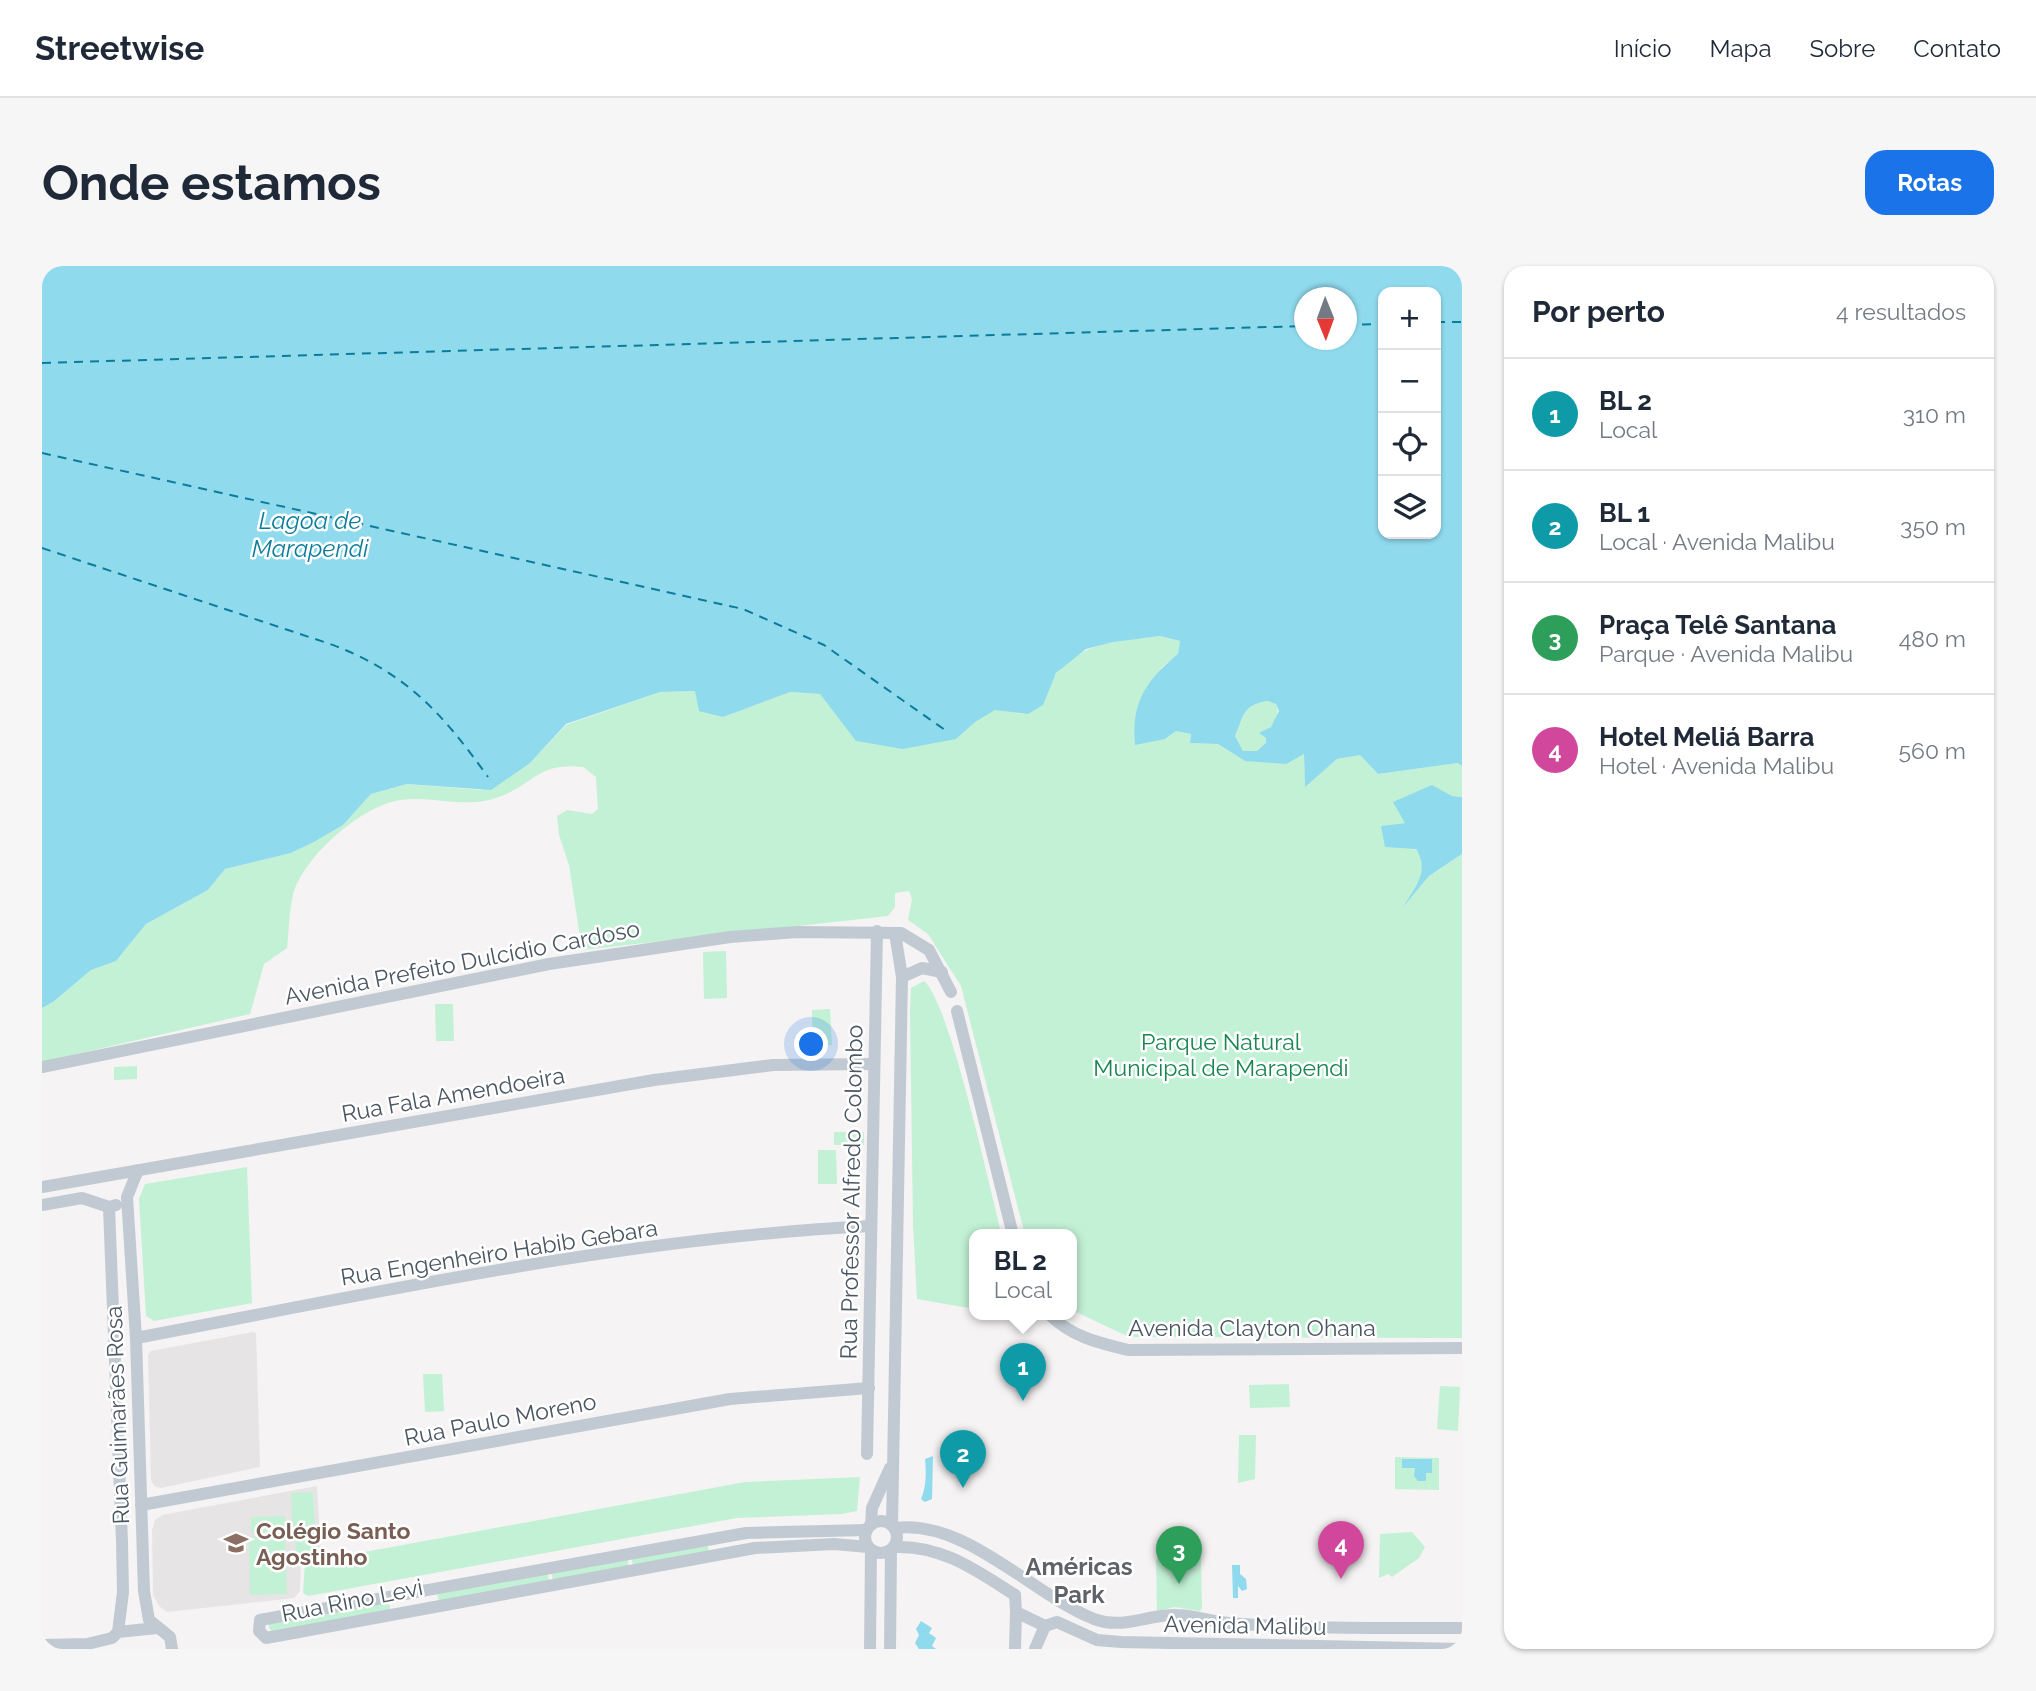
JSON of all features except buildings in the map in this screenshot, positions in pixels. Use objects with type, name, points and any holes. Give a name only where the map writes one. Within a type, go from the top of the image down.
[{"type":"street","name":"Avenida Prefeito Dulcídio Cardoso","points":[[42,1067],[611,953],[730,937],[877,931],[895,933]]},
{"type":"street","name":"Rua Professor Alfredo Colombo","points":[[867,1454],[877,931]]},
{"type":"street","name":"Rua Professor Alfredo Colombo","points":[[894,1527],[902,976],[895,933]]},
{"type":"street","points":[[895,933],[923,945],[942,972],[951,992]]},
{"type":"street","points":[[902,976],[922,968],[942,972]]},
{"type":"street","points":[[957,1011],[1012,1229]]},
{"type":"street","name":"Rua Fala Amendoeira","points":[[42,1187],[654,1080],[773,1065],[874,1064]]},
{"type":"street","name":"Rua Guimarães Rosa","points":[[138,1170],[127,1197],[136,1338],[145,1610],[157,1628],[170,1637],[173,1649]]},
{"type":"street","points":[[88,1200],[96,1176]]},
{"type":"street","points":[[42,1205],[88,1200],[110,1207],[127,1197]]},
{"type":"street","name":"Rua Guimarães Rosa","points":[[110,1207],[122,1542],[122,1592],[113,1640]]},
{"type":"street","name":"Rua Engenheiro Habib Gebara","points":[[136,1338],[555,1259],[776,1231],[871,1226]]},
{"type":"street","name":"Avenida Clayton Ohana","points":[[1055,1320],[1060,1326],[1089,1340],[1128,1350],[1462,1348]]},
{"type":"street","name":"Rua Paulo Moreno","points":[[141,1505],[730,1399],[869,1388]]},
{"type":"street","name":"Rua Professor Alfredo Colombo","points":[[869,1527],[872,1508],[884,1487],[895,1451]]},
{"type":"street","points":[[870,1649],[869,1527],[882,1521],[894,1527],[898,1535],[893,1549],[890,1649]]},
{"type":"street","name":"Rua Rino Levi","points":[[869,1527],[746,1533],[260,1620],[259,1631],[266,1638],[755,1548],[791,1545],[869,1549]]},
{"type":"street","name":"Avenida Malibu","points":[[894,1527],[920,1527],[958,1539],[1066,1604],[1095,1619],[1114,1624],[1132,1623],[1161,1615],[1180,1615],[1227,1623],[1462,1628]]},
{"type":"street","points":[[869,1549],[881,1554],[893,1549],[917,1546],[939,1552],[1015,1595]]},
{"type":"street","points":[[1015,1649],[1015,1595],[1025,1581]]},
{"type":"street","points":[[432,1588],[436,1605]]},
{"type":"street","points":[[1035,1649],[1066,1604]]},
{"type":"street","name":"Avenida Malibu","points":[[1016,1612],[1097,1640],[1289,1647],[1462,1649]]},
{"type":"street","points":[[1289,1647],[1294,1640],[1295,1624]]},
{"type":"street","points":[[1320,1626],[1321,1647]]},
{"type":"street","points":[[42,1645],[87,1644],[157,1628]]},
{"type":"street","points":[[1405,1649],[1408,1628]]},
{"type":"shaded area","points":[[256,1333],[260,1467],[161,1488],[154,1486],[151,1480],[148,1355],[151,1351]]},
{"type":"shaded area","name":"Colégio Santo Agostinho","points":[[317,1486],[321,1556],[301,1562],[300,1591],[294,1598],[167,1612],[159,1606],[153,1595],[152,1530],[155,1520],[162,1515]]},
{"type":"green space","name":"Parque Natural Municipal de Marapendi","points":[[1160,636],[1180,641],[1178,654],[1161,668],[1165,739],[1176,731],[1191,734],[1190,743],[1218,744],[1245,761],[1304,754],[1305,786],[1337,759],[1360,755],[1378,774],[1459,763],[1462,766],[1462,797],[1452,796],[1405,823],[1382,826],[1410,845],[1421,857],[1422,876],[1407,902],[1429,876],[1462,854],[1462,1338],[1129,1337],[1077,1312],[1077,1229],[1023,1229],[961,986],[928,934],[908,920],[912,899],[909,891],[895,893],[895,907],[888,916],[582,950],[569,865],[559,835],[557,816],[567,810],[592,814],[598,809],[596,777],[583,767],[567,766],[545,771],[508,793],[484,801],[400,800],[368,812],[321,850],[299,880],[293,895],[287,948],[264,964],[250,1014],[42,1062],[42,1008],[91,970],[116,961],[146,924],[208,890],[225,869],[291,853],[314,842],[343,825],[371,794],[407,784],[481,790],[530,763],[566,725],[660,692],[695,691],[723,717],[790,692],[820,694],[856,740],[956,739],[989,712],[999,709],[1018,713],[1031,712],[1041,704],[1057,673],[1067,662],[1091,648]]},
{"type":"green space","points":[[1268,701],[1276,703],[1278,711],[1275,722],[1266,731],[1267,743],[1257,751],[1243,751],[1235,736],[1245,712],[1253,705]]},
{"type":"green space","points":[[726,951],[727,998],[704,999],[703,952]]},
{"type":"green space","points":[[924,981],[934,996],[945,1024],[957,1059],[1001,1229],[969,1229],[969,1308],[917,1299],[913,1224],[911,988]]},
{"type":"green space","points":[[435,1004],[453,1004],[454,1041],[436,1041]]},
{"type":"green space","points":[[830,1009],[832,1045],[813,1046],[812,1010]]},
{"type":"green space","points":[[137,1066],[137,1079],[114,1080],[114,1067]]},
{"type":"green space","points":[[834,1132],[864,1132],[864,1145],[834,1145]]},
{"type":"green space","points":[[818,1150],[836,1150],[837,1184],[818,1184]]},
{"type":"green space","points":[[247,1167],[252,1303],[154,1321],[146,1316],[139,1199],[145,1184]]},
{"type":"green space","points":[[423,1374],[442,1374],[444,1411],[425,1412]]},
{"type":"green space","points":[[1289,1384],[1290,1407],[1250,1408],[1249,1385]]},
{"type":"green space","points":[[1440,1386],[1460,1387],[1458,1431],[1437,1429]]},
{"type":"green space","points":[[1239,1435],[1256,1435],[1255,1479],[1238,1483]]},
{"type":"green space","points":[[1395,1457],[1439,1458],[1439,1490],[1395,1489]]},
{"type":"green space","points":[[860,1477],[857,1511],[842,1514],[737,1518],[308,1596],[303,1593],[305,1563],[745,1482]]},
{"type":"green space","points":[[313,1492],[315,1525],[292,1526],[291,1493]]},
{"type":"green space","points":[[285,1516],[286,1531],[251,1533],[251,1517]]},
{"type":"green space","points":[[314,1528],[315,1555],[296,1556],[295,1529]]},
{"type":"green space","points":[[1412,1532],[1425,1547],[1419,1558],[1392,1577],[1388,1574],[1379,1578],[1380,1534]]},
{"type":"green space","points":[[285,1536],[287,1594],[250,1595],[249,1537]]},
{"type":"green space","points":[[707,1541],[709,1552],[633,1566],[631,1555]]},
{"type":"green space","points":[[1161,1554],[1194,1554],[1201,1557],[1200,1611],[1175,1607],[1157,1611],[1156,1560]]},
{"type":"green space","points":[[627,1557],[629,1566],[553,1581],[551,1571]]},
{"type":"green space","points":[[547,1570],[549,1581],[439,1601],[436,1591]]},
{"type":"green space","points":[[389,1601],[390,1610],[272,1631],[269,1628],[269,1624]]},
{"type":"water","name":"Lagoa de Marapendi","points":[[42,266],[1462,266],[1462,766],[1458,763],[1378,774],[1360,755],[1337,759],[1305,787],[1304,754],[1286,764],[1245,761],[1218,744],[1190,743],[1191,734],[1176,731],[1165,739],[1135,745],[1136,717],[1143,694],[1157,673],[1178,654],[1180,641],[1160,636],[1113,642],[1086,649],[1056,673],[1043,705],[1028,714],[995,710],[975,722],[956,739],[903,749],[856,741],[820,694],[790,692],[723,717],[699,711],[695,691],[660,692],[566,724],[530,763],[491,790],[407,784],[371,794],[343,825],[314,842],[291,853],[225,869],[208,890],[146,924],[116,961],[91,970],[42,1008]],"holes":[[[1268,701],[1276,704],[1279,711],[1271,727],[1259,733],[1266,738],[1266,743],[1257,751],[1243,751],[1235,736],[1245,712],[1253,705]]]},
{"type":"water","points":[[1432,785],[1452,796],[1462,797],[1462,854],[1429,876],[1403,907],[1420,878],[1422,864],[1416,849],[1385,847],[1381,826],[1405,823],[1393,802]]},
{"type":"water","points":[[933,1456],[932,1499],[925,1502],[921,1499],[926,1473],[925,1459]]},
{"type":"water","points":[[1402,1459],[1432,1459],[1432,1473],[1426,1473],[1426,1481],[1418,1481],[1414,1476],[1415,1468],[1402,1468]]},
{"type":"water","points":[[1232,1565],[1240,1565],[1240,1574],[1246,1579],[1247,1589],[1242,1591],[1238,1586],[1238,1598],[1233,1598]]},
{"type":"water","points":[[921,1621],[932,1628],[929,1633],[936,1638],[932,1646],[936,1649],[919,1649],[915,1643],[919,1635],[916,1629]]},
{"type":"ferry route","points":[[1441,322],[1462,322]]},
{"type":"ferry route","points":[[1357,325],[1378,324]]},
{"type":"ferry route","points":[[42,363],[1294,326]]},
{"type":"ferry route","points":[[42,453],[743,609],[824,645],[945,730]]},
{"type":"ferry route","points":[[42,548],[357,655],[402,682],[421,697],[455,734],[488,777]]},
{"type":"place","name":"BL 2","points":[[1023,1401]]},
{"type":"place","name":"BL 1","points":[[963,1488]]},
{"type":"place","name":"Colégio Santo Agostinho","points":[[236,1543]]},
{"type":"place","name":"Hotel Meliá Barra","points":[[1341,1579]]},
{"type":"place","name":"Praça Telê Santana","points":[[1179,1584]]},
{"type":"district","name":"Américas Park","points":[[1079,1580]]}]
